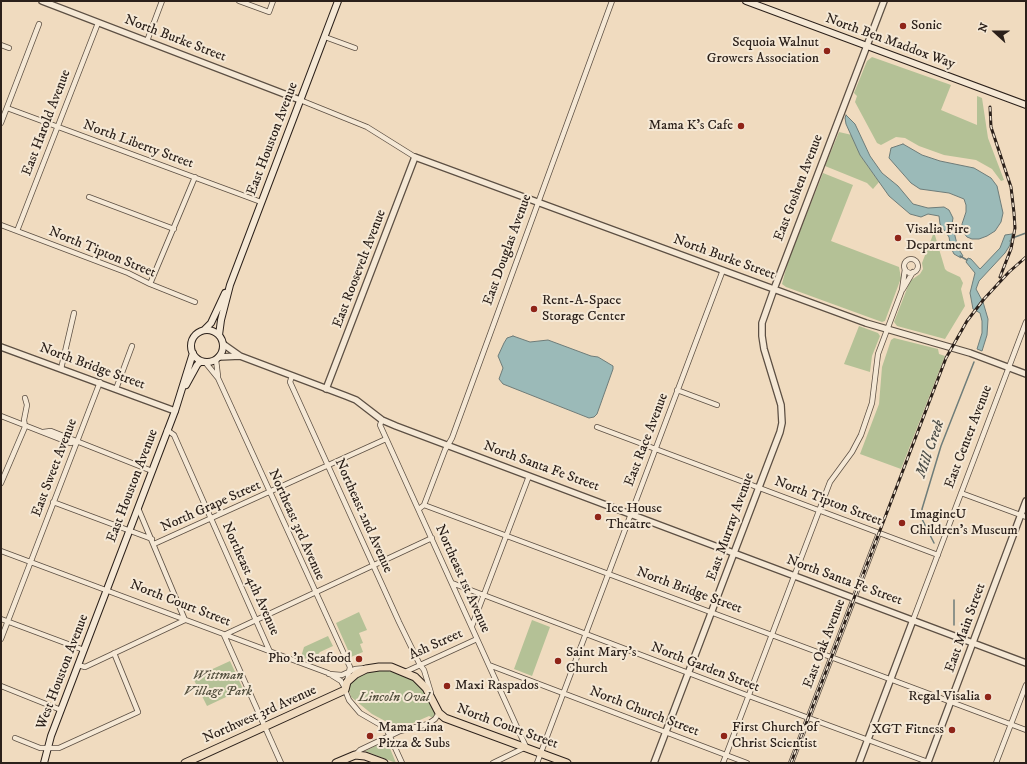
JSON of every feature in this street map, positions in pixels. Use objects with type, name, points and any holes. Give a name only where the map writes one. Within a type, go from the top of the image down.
[{"type":"main road","name":"East Houston Avenue","points":[[203,330],[211,323],[230,285],[338,1]]},
{"type":"main road","name":"North Ben Maddox Way","points":[[746,1],[1026,105]]},
{"type":"main road","name":"East Houston Avenue","points":[[219,335],[221,320],[230,285]]},
{"type":"main road","points":[[203,330],[212,330],[219,335],[223,344],[223,349],[217,358],[205,362],[196,357],[193,353],[192,342],[194,337],[203,330]]},
{"type":"main road","name":"East Houston Avenue","points":[[107,590],[182,392],[193,353]]},
{"type":"main road","name":"East Houston Avenue","points":[[182,392],[197,365],[200,362],[205,362]]},
{"type":"main road","name":"West Houston Avenue","points":[[44,763],[47,749],[61,710],[107,590]]},
{"type":"main road","points":[[346,686],[356,674],[370,668],[391,667],[405,672],[420,682],[432,696],[439,713]]},
{"type":"main road","name":"Northwest 3rd Avenue","points":[[186,763],[346,686]]},
{"type":"main road","name":"North Court Street","points":[[439,713],[445,718],[567,763]]},
{"type":"main road","points":[[336,763],[355,755],[365,756],[384,763]]},
{"type":"street","name":"North Burke Street","points":[[42,1],[300,100]]},
{"type":"street","points":[[147,41],[162,1]]},
{"type":"street","points":[[239,1],[269,12],[273,1]]},
{"type":"street","name":"East Douglas Avenue","points":[[424,505],[452,438],[537,202],[612,1]]},
{"type":"street","name":"East Goshen Avenue","points":[[776,388],[762,336],[762,323],[884,1]]},
{"type":"street","name":"East Harold Avenue","points":[[17,231],[98,23]]},
{"type":"street","points":[[1,123],[39,24]]},
{"type":"street","points":[[325,37],[355,48]]},
{"type":"street","points":[[1,45],[9,48]]},
{"type":"street","points":[[300,100],[362,124],[415,157]]},
{"type":"street","name":"North Liberty Street","points":[[7,108],[262,202]]},
{"type":"street","name":"North Burke Street","points":[[415,157],[888,330],[970,353],[1026,374]]},
{"type":"street","name":"East Roosevelt Avenue","points":[[326,388],[415,157]]},
{"type":"street","points":[[150,284],[195,178]]},
{"type":"street","points":[[89,198],[174,229]]},
{"type":"street","name":"North Tipton Street","points":[[1,225],[128,273],[150,284],[196,302]]},
{"type":"street","points":[[723,763],[830,482],[852,452],[861,435],[872,403],[876,364],[902,290],[906,262],[914,260],[918,266],[902,290]]},
{"type":"street","points":[[905,269],[908,272],[913,272]]},
{"type":"street","name":"East Race Avenue","points":[[537,763],[723,270]]},
{"type":"street","points":[[61,369],[74,313]]},
{"type":"street","name":"East Center Avenue","points":[[859,763],[1026,322]]},
{"type":"street","name":"North Santa Fe Street","points":[[223,344],[240,356],[356,400],[382,420],[1026,663]]},
{"type":"street","points":[[116,389],[132,346]]},
{"type":"street","name":"North Bridge Street","points":[[1,347],[100,382],[175,411]]},
{"type":"street","name":"North Santa Fe Street","points":[[217,358],[240,356]]},
{"type":"street","name":"Northeast 3rd Avenue","points":[[217,358],[218,378]]},
{"type":"street","name":"Northeast 3rd Avenue","points":[[205,362],[218,378],[314,592],[352,668]]},
{"type":"street","name":"Northeast 2nd Avenue","points":[[292,376],[290,382],[373,566],[429,682],[432,696]]},
{"type":"street","name":"East Sweet Avenue","points":[[1,639],[100,382]]},
{"type":"street","name":"East Murray Avenue","points":[[654,763],[735,554],[782,423],[781,405],[776,388]]},
{"type":"street","points":[[677,390],[717,405]]},
{"type":"street","points":[[1,483],[23,432],[28,405],[25,398]]},
{"type":"street","points":[[1,416],[25,424],[43,432],[48,436],[70,444],[76,442],[152,471]]},
{"type":"street","name":"Northeast 1st Avenue","points":[[382,420],[380,426],[526,747]]},
{"type":"street","name":"North Tipton Street","points":[[597,428],[938,555]]},
{"type":"street","name":"Northeast 4th Avenue","points":[[167,430],[174,435],[270,652]]},
{"type":"street","name":"North Grape Street","points":[[153,541],[211,519],[386,439]]},
{"type":"street","points":[[472,626],[529,476]]},
{"type":"street","points":[[961,494],[1023,516]]},
{"type":"street","name":"East Main Street","points":[[928,762],[973,642],[1023,516],[1026,501]]},
{"type":"street","points":[[53,502],[130,530],[153,541]]},
{"type":"street","points":[[419,509],[424,505]]},
{"type":"street","name":"North Bridge Street","points":[[424,505],[1026,730]]},
{"type":"street","points":[[78,665],[84,666],[185,620],[138,508]]},
{"type":"street","name":"East Oak Avenue","points":[[791,763],[879,533]]},
{"type":"street","points":[[281,763],[224,635],[432,538]]},
{"type":"street","name":"North Court Street","points":[[1,551],[328,673],[346,686]]},
{"type":"street","name":"North Garden Street","points":[[452,583],[483,596],[928,762]]},
{"type":"street","points":[[1,619],[84,650]]},
{"type":"street","name":"Ash Street","points":[[405,672],[477,639]]},
{"type":"street","points":[[15,738],[40,748],[59,748],[138,712],[114,653]]},
{"type":"street","name":"North Church Street","points":[[489,665],[747,763]]},
{"type":"street","points":[[370,668],[352,668],[348,673],[346,686],[349,700],[360,712],[384,725],[391,736],[402,763]]},
{"type":"street","points":[[328,673],[342,675],[348,673]]},
{"type":"street","points":[[996,763],[1026,685]]},
{"type":"street","points":[[1,686],[61,710]]},
{"type":"street","points":[[355,755],[360,750],[400,731],[428,724],[436,718],[439,713]]},
{"type":"street","points":[[494,763],[526,747]]},
{"type":"green space","points":[[872,57],[951,85],[941,110],[977,125],[977,96],[982,98],[988,138],[1004,180],[1001,181],[992,169],[976,160],[944,155],[919,146],[905,138],[896,137],[881,145],[877,143],[855,102],[857,96],[854,93],[867,61]]},
{"type":"green space","points":[[839,132],[852,135],[860,155],[879,182],[873,189],[867,183],[825,166]]},
{"type":"green space","points":[[823,173],[853,185],[831,241],[899,267],[901,278],[885,321],[882,322],[786,287],[782,284],[788,261]]},
{"type":"green space","points":[[934,232],[945,269],[960,277],[963,283],[961,289],[965,306],[945,339],[897,326],[894,322],[910,281],[920,274],[923,269],[922,263]]},
{"type":"green space","points":[[859,326],[878,333],[880,336],[872,356],[870,372],[844,364]]},
{"type":"green space","points":[[894,338],[938,349],[939,354],[945,356],[901,469],[860,454],[879,404],[882,367],[891,340]]},
{"type":"green space","points":[[359,612],[367,630],[359,633],[363,643],[360,644],[363,652],[351,657],[336,623]]},
{"type":"green space","points":[[532,620],[550,627],[532,676],[514,669]]},
{"type":"green space","points":[[328,636],[333,646],[320,652],[312,661],[301,657],[304,647]]},
{"type":"green space","name":"Wittman Village Park","points":[[230,661],[243,689],[207,706],[193,678]]},
{"type":"green space","name":"Lincoln Oval","points":[[384,670],[410,678],[423,689],[435,713],[433,718],[429,716],[413,723],[397,723],[393,730],[387,722],[372,714],[351,697],[348,687],[353,679],[370,671]]},
{"type":"green space","points":[[387,741],[396,763],[365,751]]},
{"type":"water","points":[[846,115],[855,124],[870,156],[882,173],[898,186],[913,204],[928,208],[944,207],[949,210],[953,218],[952,224],[958,248],[963,256],[961,258],[954,254],[949,237],[940,224],[939,216],[928,214],[921,217],[910,214],[889,196],[860,155],[846,124]]},
{"type":"water","points":[[903,144],[922,155],[940,161],[974,168],[991,178],[997,186],[1003,213],[1001,222],[995,231],[979,239],[967,237],[962,231],[962,224],[966,212],[964,199],[949,193],[920,189],[911,183],[889,158],[891,148]]},
{"type":"water","points":[[1012,234],[1010,245],[1005,253],[979,281],[976,289],[983,302],[988,319],[987,335],[982,351],[977,349],[982,333],[982,321],[980,313],[973,309],[970,293],[975,273],[966,262],[968,258],[971,259],[980,269],[1000,248],[1005,235]]},
{"type":"water","points":[[513,336],[530,342],[548,340],[591,356],[598,357],[613,366],[597,414],[594,417],[589,418],[503,384],[499,379],[503,368],[498,356],[507,338]]},
{"type":"waterway","name":"Mill Creek","points":[[1010,241],[1015,237],[1026,233]]},
{"type":"waterway","points":[[960,256],[967,260]]},
{"type":"waterway","name":"Mill Creek","points":[[934,543],[922,519],[922,509],[941,446],[974,362]]},
{"type":"waterway","name":"Mill Creek","points":[[954,600],[954,625]]},
{"type":"railway","points":[[990,107],[991,127],[1011,187],[1015,228],[1011,249],[1000,277]]},
{"type":"railway","points":[[791,763],[946,358],[967,321],[984,299],[1009,272],[1026,257]]},
{"type":"place","name":"Sonic","points":[[903,26]]},
{"type":"place","name":"Sequoia Walnut Growers Association","points":[[827,51]]},
{"type":"place","name":"Mama K's Cafe","points":[[741,126]]},
{"type":"place","name":"Visalia Fire Department","points":[[898,238]]},
{"type":"place","name":"Rent-A-Space Storage Center","points":[[534,309]]},
{"type":"place","name":"Ice House Theatre","points":[[598,517]]},
{"type":"place","name":"ImagineU Children's Museum","points":[[902,523]]},
{"type":"place","name":"Pho 'n Seafood","points":[[359,659]]},
{"type":"place","name":"Saint Mary's Church","points":[[558,661]]},
{"type":"place","name":"Maxi Raspados","points":[[447,686]]},
{"type":"place","name":"Regal Visalia","points":[[988,697]]},
{"type":"place","name":"XGT Fitness","points":[[952,730]]},
{"type":"place","name":"Mama Lina Pizza & Subs","points":[[370,736]]},
{"type":"place","name":"First Church of Christ Scientist","points":[[724,736]]}]
